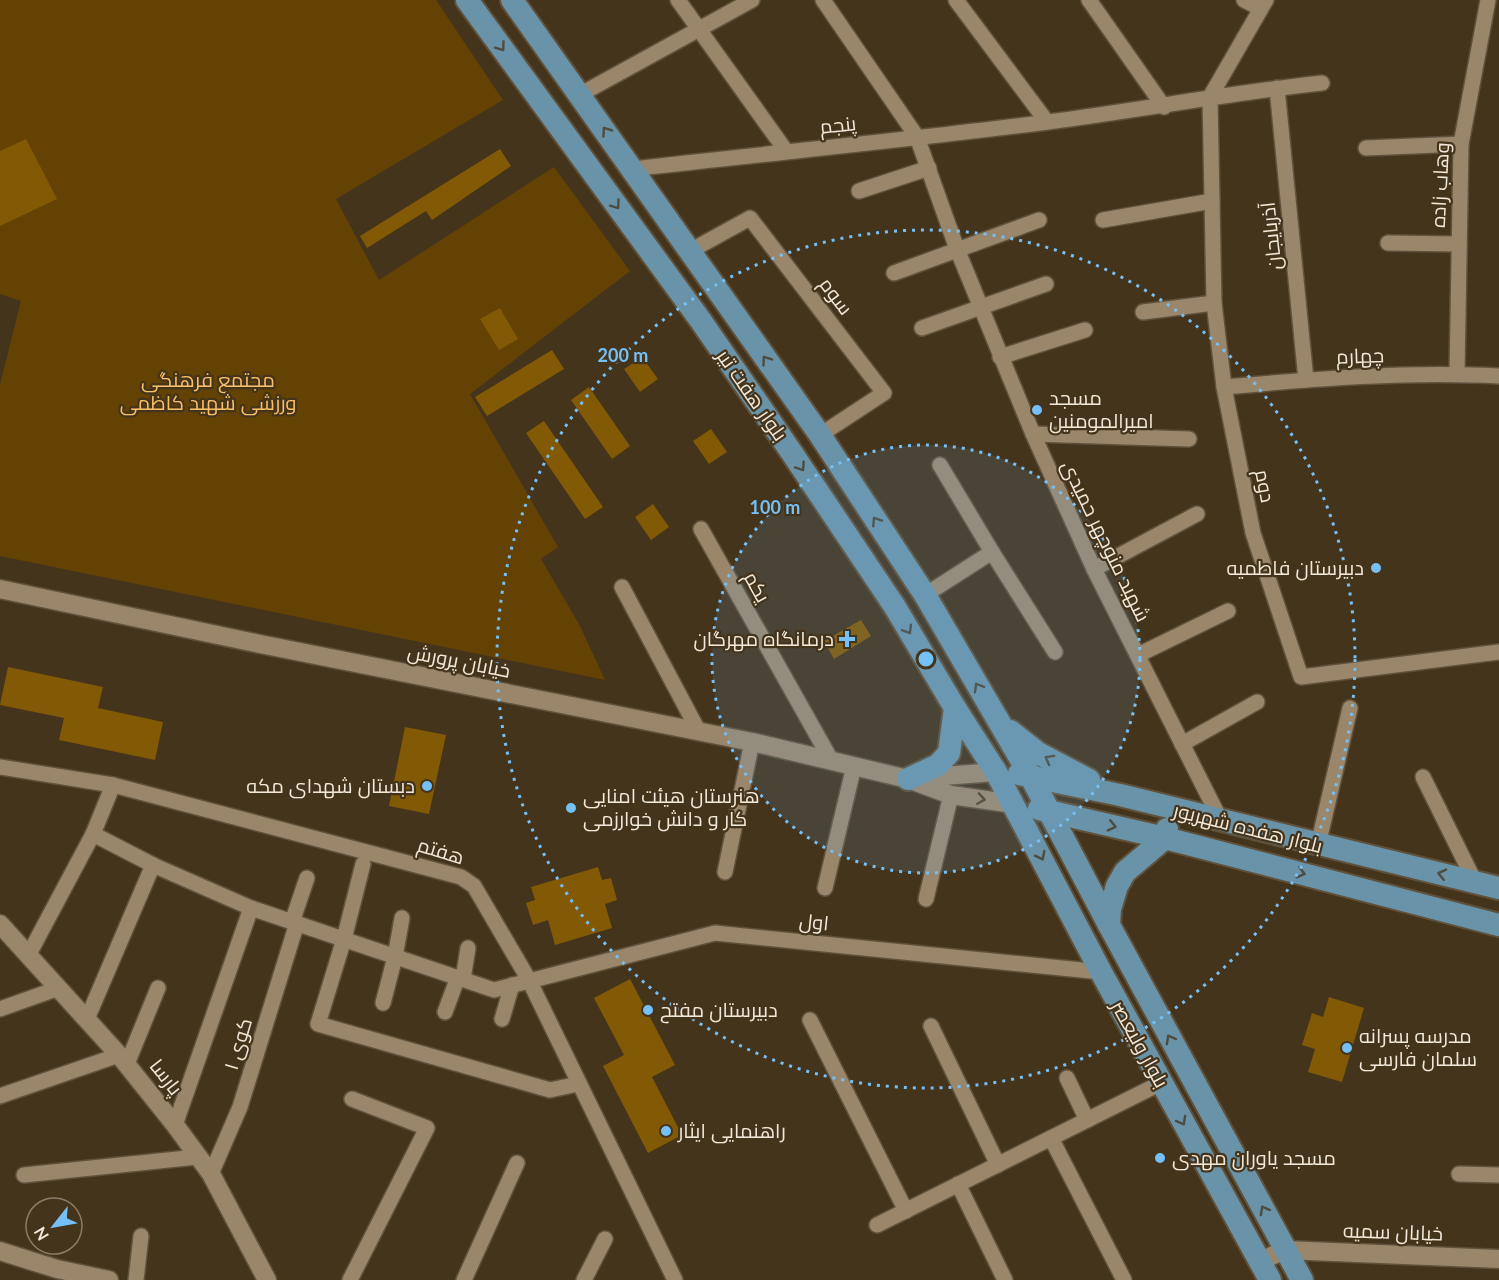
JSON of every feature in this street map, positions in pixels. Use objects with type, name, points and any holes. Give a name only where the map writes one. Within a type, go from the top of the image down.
[{"type":"main road","name":"بلوار هفت تیر","points":[[467,0],[701,321],[792,453],[895,607],[1014,804]]},
{"type":"main road","name":"بلوار هفت تیر","points":[[512,0],[820,435],[925,595],[1030,775],[1047,811]]},
{"type":"main road","points":[[701,321],[726,303]]},
{"type":"main road","points":[[908,779],[938,765],[949,753],[955,708]]},
{"type":"main road","points":[[998,722],[1038,753],[1120,795]]},
{"type":"main road","name":"بلوار هفده شهریور","points":[[996,772],[1030,775],[1120,795],[1499,888]]},
{"type":"main road","name":"بلوار هفده شهریور","points":[[1014,804],[1165,838],[1499,925]]},
{"type":"main road","name":"بلوار ولیعصر","points":[[1014,804],[1101,972],[1265,1270]]},
{"type":"main road","points":[[1108,925],[1117,886],[1125,872],[1165,838],[1170,809]]},
{"type":"main road","name":"بلوار ولیعصر","points":[[1047,811],[1302,1280]]},
{"type":"street","points":[[678,0],[786,151]]},
{"type":"street","points":[[580,94],[752,0]]},
{"type":"street","name":"شهبد منوچهر حمیدی","points":[[823,0],[917,137],[980,308],[1033,434],[1094,569],[1221,821]]},
{"type":"street","points":[[956,0],[1047,122]]},
{"type":"street","points":[[1089,0],[1164,106]]},
{"type":"street","points":[[1210,97],[1263,4],[1244,0]]},
{"type":"street","name":"وهاب زاده","points":[[1456,374],[1461,144],[1488,0]]},
{"type":"street","name":"پنجم","points":[[632,168],[1047,122],[1164,106],[1210,97],[1322,83]]},
{"type":"street","name":"آذربایجان","points":[[1277,88],[1306,380]]},
{"type":"street","name":"دوم","points":[[1210,97],[1214,303],[1224,387],[1253,533],[1301,677],[1499,653]]},
{"type":"street","points":[[1366,148],[1461,144]]},
{"type":"street","points":[[859,191],[929,168]]},
{"type":"street","points":[[1103,220],[1212,201]]},
{"type":"street","name":"سوم","points":[[690,251],[750,218],[884,393],[820,435]]},
{"type":"street","points":[[894,273],[1039,220]]},
{"type":"street","points":[[1388,243],[1459,244]]},
{"type":"street","points":[[922,328],[1046,284]]},
{"type":"street","points":[[1143,312],[1214,303]]},
{"type":"street","points":[[1000,357],[1085,330]]},
{"type":"street","name":"چهارم","points":[[1224,387],[1306,380],[1456,374],[1499,376]]},
{"type":"street","points":[[1033,434],[1189,439]]},
{"type":"street","points":[[940,465],[1055,652]]},
{"type":"street","points":[[1094,569],[1197,514]]},
{"type":"street","name":"یکم","points":[[700,529],[831,760]]},
{"type":"street","points":[[925,595],[992,552]]},
{"type":"street","points":[[622,587],[699,732]]},
{"type":"street","name":"خیابان پرورش","points":[[0,589],[272,647],[752,742],[908,779],[951,795],[1014,804]]},
{"type":"street","points":[[1138,655],[1227,611]]},
{"type":"street","points":[[1182,744],[1257,702]]},
{"type":"street","points":[[1318,845],[1350,708]]},
{"type":"street","points":[[725,872],[752,742]]},
{"type":"street","points":[[825,888],[854,766]]},
{"type":"street","name":"هفتم","points":[[0,767],[113,785],[461,877],[474,886],[529,980],[675,1280]]},
{"type":"street","name":"خیابان پرورش","points":[[908,779],[996,772]]},
{"type":"street","points":[[1423,777],[1475,882]]},
{"type":"street","points":[[29,954],[93,834],[113,785]]},
{"type":"street","points":[[926,899],[951,795]]},
{"type":"street","name":"اول","points":[[93,834],[153,865],[251,908],[494,990],[715,933],[1101,972]]},
{"type":"street","points":[[363,864],[344,939],[318,1024],[550,1090],[578,1084]]},
{"type":"street","points":[[87,1019],[153,865]]},
{"type":"street","name":"کوی ۱","points":[[211,1174],[240,1107],[307,878]]},
{"type":"street","points":[[175,1125],[251,908]]},
{"type":"street","points":[[383,1004],[402,918]]},
{"type":"street","name":"پارسا","points":[[0,924],[123,1059],[175,1125],[211,1174],[267,1280]]},
{"type":"street","points":[[445,1012],[460,978],[468,948]]},
{"type":"street","points":[[502,1019],[512,985]]},
{"type":"street","points":[[0,1009],[59,988]]},
{"type":"street","points":[[0,1096],[123,1059],[158,988]]},
{"type":"street","points":[[810,1020],[906,1211]]},
{"type":"street","points":[[931,1026],[999,1165]]},
{"type":"street","points":[[1067,1078],[1087,1120]]},
{"type":"street","points":[[877,1225],[1161,1083]]},
{"type":"street","points":[[350,1280],[427,1128],[352,1099]]},
{"type":"street","points":[[1051,1138],[1124,1280]]},
{"type":"street","points":[[24,1175],[197,1156]]},
{"type":"street","points":[[464,1280],[517,1163]]},
{"type":"street","points":[[1459,1174],[1499,1175]]},
{"type":"street","points":[[958,1184],[1005,1280]]},
{"type":"street","points":[[136,1280],[141,1236]]},
{"type":"street","points":[[584,1280],[606,1239]]},
{"type":"street","points":[[1265,1270],[1285,1250]]},
{"type":"street","name":"خیابان سمیه","points":[[1285,1250],[1499,1259]]},
{"type":"street","points":[[0,1251],[56,1274],[109,1280]]},
{"type":"green space","name":"مجتمع فرهنگی ورزشی شهید کاظمی","points":[[0,0],[436,0],[503,100],[336,199],[379,280],[554,167],[630,271],[470,394],[558,547],[541,559],[580,626],[605,680],[0,556],[0,385],[21,301],[0,294]]},
{"type":"building","points":[[26,139],[57,199],[0,226],[0,151]]},
{"type":"building","points":[[500,149],[511,166],[432,220],[426,211],[367,248],[360,236]]},
{"type":"building","points":[[500,308],[518,339],[499,350],[480,319]]},
{"type":"building","points":[[552,350],[564,369],[487,416],[475,397]]},
{"type":"building","points":[[642,357],[658,379],[640,392],[624,369]]},
{"type":"building","points":[[589,387],[630,446],[612,459],[571,400]]},
{"type":"building","points":[[544,421],[603,507],[585,519],[526,433]]},
{"type":"building","points":[[711,429],[727,452],[709,464],[693,441]]},
{"type":"building","points":[[653,504],[669,527],[651,540],[635,517]]},
{"type":"building","name":"درمانگاه مهرگان","points":[[861,620],[871,636],[834,659],[824,641]]},
{"type":"building","points":[[8,667],[103,687],[98,708],[163,722],[155,760],[59,740],[64,718],[0,705]]},
{"type":"building","points":[[405,727],[446,735],[429,814],[389,806]]},
{"type":"building","points":[[598,867],[602,880],[611,878],[617,900],[605,904],[612,928],[555,945],[548,920],[533,925],[526,903],[535,900],[531,887]]},
{"type":"building","points":[[630,979],[675,1065],[652,1077],[682,1135],[648,1153],[603,1066],[624,1055],[594,998]]},
{"type":"building","points":[[1329,997],[1364,1008],[1342,1082],[1308,1072],[1315,1049],[1302,1045],[1312,1013],[1323,1017]]},
{"type":"place","name":"مسجد امیرالمومنین","points":[[1037,410]]},
{"type":"place","name":"دبیرستان فاطمیه","points":[[1376,568]]},
{"type":"place","name":"درمانگاه مهرگان","points":[[847,639]]},
{"type":"place","name":"دبستان شهدای مکه","points":[[427,786]]},
{"type":"place","name":"هنرستان هیئت امنایی کار و دانش خوارزمی","points":[[571,808]]},
{"type":"place","name":"دبیرستان مفتح","points":[[648,1010]]},
{"type":"place","name":"مدرسه پسرانه سلمان فارسی","points":[[1347,1048]]},
{"type":"place","name":"راهنمایی ایثار","points":[[666,1131]]},
{"type":"place","name":"مسجد یاوران مهدی","points":[[1160,1158]]}]
